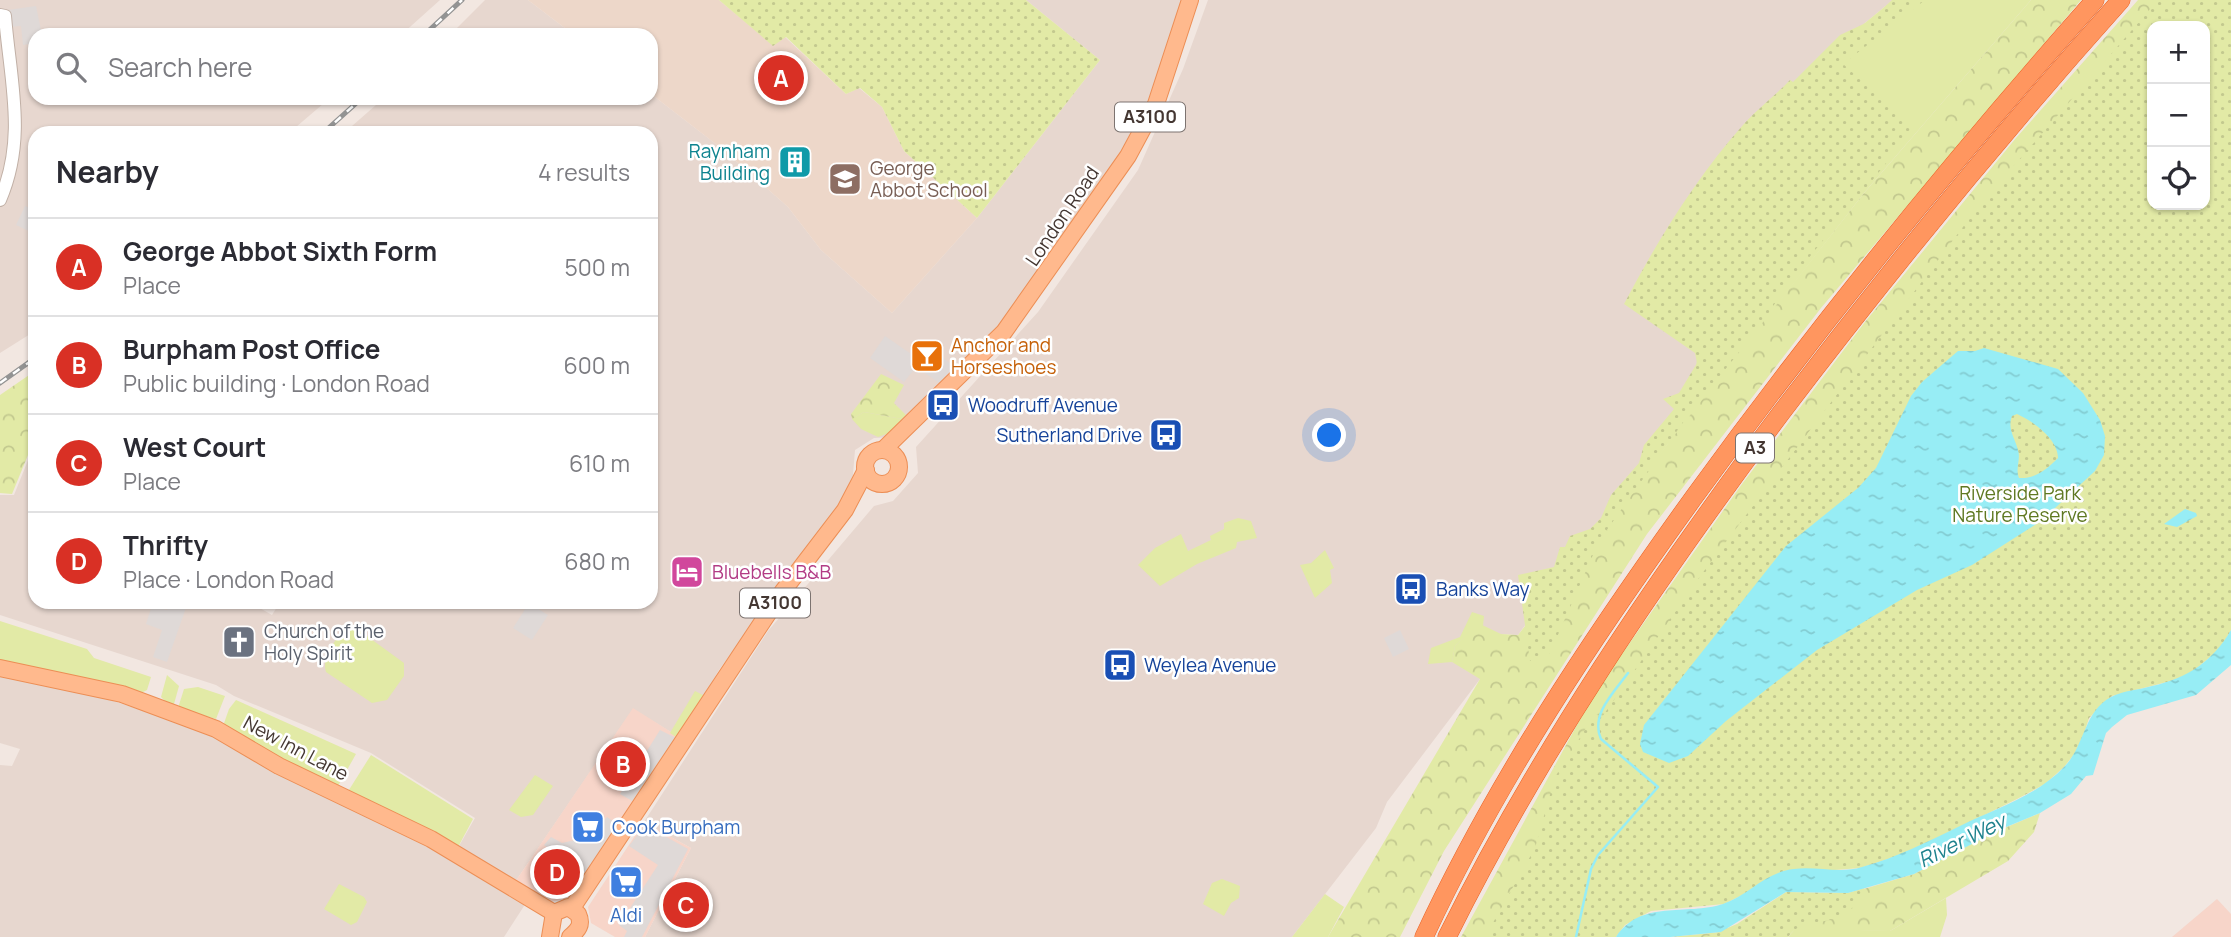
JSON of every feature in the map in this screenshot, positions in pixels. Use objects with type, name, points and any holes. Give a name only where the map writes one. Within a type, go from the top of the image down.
[{"type":"highway","name":"A3","points":[[1424,937],[1463,859],[1524,751],[1587,651],[1667,535],[1880,254],[2095,0]]},
{"type":"highway","name":"A3","points":[[1447,937],[1504,825],[1552,743],[1621,635],[1699,525],[1817,366],[1932,222],[2121,0]]},
{"type":"main road","name":"London Road","points":[[890,454],[915,422],[1004,332],[1128,156],[1156,104],[1190,0]]},
{"type":"main road","points":[[890,454],[898,475],[891,481],[881,483],[871,480],[866,470],[868,458],[890,454]]},
{"type":"main road","name":"A3100","points":[[572,908],[659,778],[666,776],[711,700],[783,591],[845,510],[866,470]]},
{"type":"main road","name":"A3100","points":[[845,510],[854,506],[881,483]]},
{"type":"main road","name":"New Inn Lane","points":[[0,668],[109,690],[216,729],[279,766],[431,839],[552,926]]},
{"type":"main road","points":[[562,907],[572,908],[580,922],[571,936],[563,936],[552,926],[562,907]]},
{"type":"street","points":[[0,200],[12,170],[17,131],[14,81],[2,15]]},
{"type":"shaded area","points":[[0,0],[440,0],[409,28],[28,28],[28,105],[322,105],[297,126],[28,126],[28,335],[0,353]]},
{"type":"shaded area","points":[[485,0],[528,0],[565,28],[457,28]]},
{"type":"shaded area","name":"George Abbot School","points":[[528,0],[719,0],[773,45],[785,37],[846,94],[859,88],[882,107],[904,151],[977,218],[892,313],[821,250],[788,207],[721,148],[658,99],[658,28],[565,28]]},
{"type":"shaded area","points":[[1026,0],[1186,0],[1156,93],[1135,137],[1003,325],[893,437],[874,438],[855,450],[852,486],[719,670],[679,737],[633,709],[515,882],[459,846],[475,818],[371,753],[234,696],[216,685],[0,615],[0,495],[14,495],[28,460],[28,609],[261,609],[272,615],[276,609],[658,609],[658,126],[352,126],[376,105],[658,105],[658,99],[721,148],[788,207],[821,250],[892,313],[977,218],[1100,60]]},
{"type":"shaded area","points":[[1208,0],[1893,0],[1838,45],[1697,346],[1699,365],[1695,389],[1518,635],[1501,634],[1480,679],[1387,802],[1376,828],[1292,937],[645,937],[691,848],[644,822],[768,631],[874,506],[893,501],[918,473],[916,447],[1038,312],[1138,170],[1183,69]]},
{"type":"shaded area","points":[[36,6],[41,28],[28,28],[28,44],[23,45],[21,26],[9,27],[8,10]]},
{"type":"shaded area","points":[[25,206],[28,207],[28,231],[16,225]]},
{"type":"shaded area","points":[[885,336],[930,367],[939,355],[954,366],[941,384],[916,367],[904,382],[870,358]]},
{"type":"shaded area","points":[[151,609],[186,609],[167,662],[153,657],[162,630],[146,624]]},
{"type":"shaded area","points":[[525,609],[538,609],[548,615],[532,640],[513,628]]},
{"type":"shaded area","points":[[1400,630],[1409,649],[1393,657],[1384,638]]},
{"type":"shaded area","points":[[0,671],[80,690],[174,721],[229,743],[431,843],[526,903],[504,937],[0,937],[0,765],[12,766],[20,749],[0,743]]},
{"type":"shaded area","points":[[633,708],[679,737],[570,899],[549,902],[515,882]]},
{"type":"shaded area","points":[[660,730],[676,738],[634,802],[620,794]]},
{"type":"shaded area","points":[[607,817],[619,825],[586,874],[544,845],[551,837],[562,843],[588,837]]},
{"type":"shaded area","points":[[644,822],[691,848],[645,937],[615,937],[591,923],[588,907]]},
{"type":"shaded area","points":[[645,825],[688,849],[642,937],[624,937],[627,931],[619,925],[658,865],[629,846]]},
{"type":"shaded area","points":[[2217,899],[2231,914],[2231,937],[2172,937]]},
{"type":"green space","points":[[719,0],[1026,0],[1100,60],[977,218],[904,151],[882,107],[860,88],[846,94],[786,37],[773,46]]},
{"type":"green space","points":[[1892,0],[1925,0],[1843,64],[1915,128],[1789,282],[1758,329],[1689,414],[1599,541],[1550,653],[1530,661],[1518,575],[1554,567],[1560,547],[1565,547],[1570,536],[1590,529],[1601,518],[1611,495],[1639,463],[1644,445],[1674,409],[1663,399],[1679,393],[1697,363],[1695,353],[1624,304],[1637,280],[1693,188],[1743,125],[1790,80],[1793,82],[1840,35],[1870,21]]},
{"type":"green space","points":[[1893,0],[2031,0],[1864,193],[1670,443],[1646,450],[1674,416],[1689,389],[1697,361],[1697,346],[1838,45]]},
{"type":"green space","points":[[2031,0],[2081,0],[1821,308],[1647,534],[1444,851],[1400,937],[1328,937],[1480,679],[1452,662],[1455,646],[1478,623],[1501,634],[1518,635],[1864,193]]},
{"type":"green space","points":[[2138,0],[2201,0],[2161,21],[2147,21],[2147,33],[1503,937],[1461,937],[1595,692],[1742,484],[1865,322],[2016,138]]},
{"type":"green space","name":"Riverside Park Nature Reserve","points":[[2158,0],[2231,0],[2231,630],[2221,648],[2191,673],[2112,696],[2089,718],[2080,747],[2064,767],[2045,784],[1910,852],[1860,868],[1822,871],[1796,869],[1724,904],[1651,911],[1625,925],[1616,937],[1485,937],[1535,848],[1555,777],[1595,714],[1602,717],[1701,575],[1978,207]]},
{"type":"green space","points":[[881,374],[904,385],[894,403],[906,415],[902,419],[864,412],[852,419],[851,414]]},
{"type":"green space","points":[[28,376],[28,455],[12,494],[0,493],[0,395]]},
{"type":"green space","points":[[864,412],[902,419],[889,433],[878,437],[861,429],[852,419]]},
{"type":"green space","points":[[1238,518],[1251,521],[1257,538],[1237,542],[1236,548],[1197,564],[1160,586],[1138,565],[1155,548],[1181,534],[1188,551],[1211,540],[1210,536],[1224,529],[1224,523]]},
{"type":"green space","points":[[1325,550],[1334,568],[1330,570],[1332,583],[1315,598],[1300,565],[1311,563]]},
{"type":"green space","points":[[1472,612],[1484,616],[1483,626],[1478,624],[1455,646],[1452,662],[1428,664],[1431,648],[1460,637]]},
{"type":"green space","points":[[0,621],[87,649],[94,658],[151,677],[147,690],[141,693],[0,663]]},
{"type":"green space","points":[[349,629],[360,631],[404,663],[404,676],[387,700],[372,703],[326,672],[326,660],[331,648],[339,636]]},
{"type":"green space","points":[[167,675],[179,686],[174,704],[169,705],[161,697]]},
{"type":"green space","points":[[198,687],[225,696],[216,719],[178,708],[184,689]]},
{"type":"green space","points":[[695,691],[705,696],[676,737],[670,733]]},
{"type":"green space","points":[[236,700],[356,754],[338,786],[331,788],[223,726],[229,709]]},
{"type":"green space","points":[[371,755],[473,819],[457,849],[347,793]]},
{"type":"green space","points":[[535,775],[553,786],[533,815],[521,817],[509,810]]},
{"type":"green space","points":[[2040,813],[2034,832],[2008,861],[1890,931],[1785,930],[1780,937],[1670,937],[1721,932],[1914,874],[1988,835]]},
{"type":"green space","points":[[1222,879],[1240,886],[1239,898],[1231,903],[1224,916],[1203,904],[1212,883]]},
{"type":"green space","points":[[339,884],[364,897],[367,902],[357,922],[351,925],[324,909]]},
{"type":"green space","points":[[1864,888],[1866,892],[1846,913],[1802,926],[1788,937],[1706,937],[1737,924],[1786,892],[1848,893]]},
{"type":"green space","points":[[1325,894],[1344,907],[1328,937],[1292,937]]},
{"type":"green space","points":[[1946,898],[1947,915],[1940,937],[1788,937],[1796,928],[1890,931]]},
{"type":"water","points":[[1984,348],[2058,369],[2083,393],[2100,420],[2105,436],[2104,455],[2095,471],[2041,521],[1972,565],[1917,590],[1817,650],[1726,721],[1688,756],[1669,763],[1643,752],[1640,744],[1644,725],[1786,546],[1858,488],[1876,468],[1911,396],[1922,382],[1958,351]],"holes":[[[2017,414],[2049,438],[2058,458],[2036,475],[2019,478],[2019,454],[2011,421],[2012,416]]]},
{"type":"water","points":[[2185,509],[2197,516],[2177,527],[2164,524]]},
{"type":"water","name":"River Wey","points":[[2231,630],[2231,665],[2196,695],[2127,715],[2106,733],[2093,775],[2086,776],[2071,794],[2040,813],[1999,830],[1914,874],[1848,893],[1786,892],[1721,932],[1670,937],[1616,937],[1626,925],[1638,918],[1651,913],[1723,904],[1774,874],[1784,871],[1803,868],[1845,870],[1875,863],[1912,849],[2016,800],[2042,786],[2065,766],[2072,758],[2090,719],[2102,703],[2121,693],[2165,683],[2188,673],[2216,651]]},
{"type":"waterway","points":[[1576,937],[1591,869],[1598,855],[1658,787],[1601,739],[1598,730],[1605,704],[1628,673]]},
{"type":"railway","points":[[432,28],[462,0]]},
{"type":"railway","points":[[331,126],[354,105]]},
{"type":"railway","points":[[0,383],[28,363]]},
{"type":"place","name":"George Abbot Sixth Form","points":[[781,78]]},
{"type":"place","name":"Raynham Building","points":[[795,162]]},
{"type":"place","name":"George Abbot School","points":[[845,179]]},
{"type":"place","name":"Anchor and Horseshoes","points":[[927,356]]},
{"type":"place","name":"Woodruff Avenue","points":[[943,405]]},
{"type":"place","name":"Sutherland Drive","points":[[1166,435]]},
{"type":"place","name":"Bluebells B&B","points":[[687,572]]},
{"type":"place","name":"Banks Way","points":[[1411,589]]},
{"type":"place","name":"Church of the Holy Spirit","points":[[239,642]]},
{"type":"place","name":"Weylea Avenue","points":[[1120,665]]},
{"type":"place","name":"Burpham Post Office","points":[[623,764]]},
{"type":"place","name":"Cook Burpham","points":[[588,827]]},
{"type":"place","name":"Thrifty","points":[[557,872]]},
{"type":"place","name":"Aldi","points":[[626,882]]},
{"type":"place","name":"West Court","points":[[686,905]]}]
